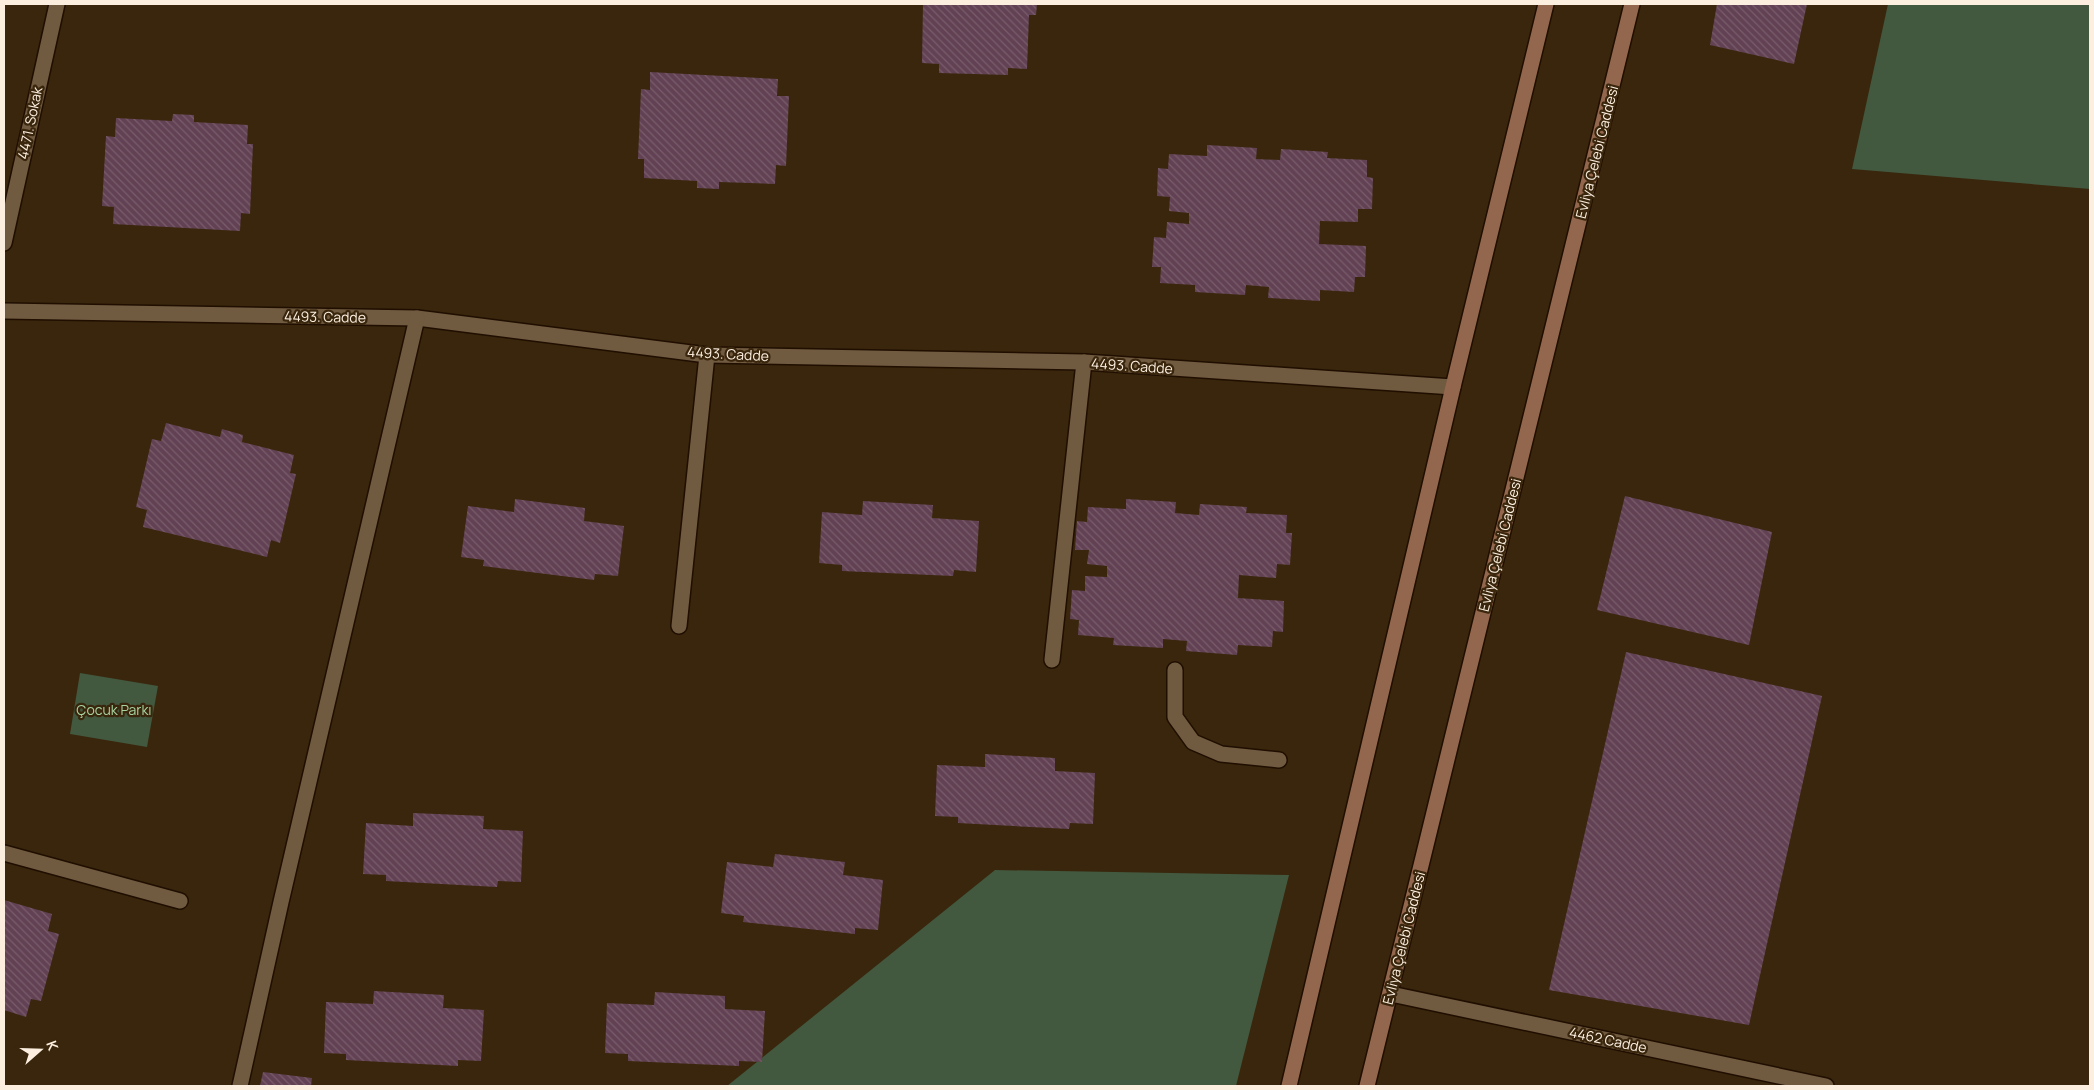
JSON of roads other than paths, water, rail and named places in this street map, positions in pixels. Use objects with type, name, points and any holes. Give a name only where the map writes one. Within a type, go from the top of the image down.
[{"type":"street","name":"4471. Sokak","points":[[4,243],[57,4]]},
{"type":"street","points":[[1288,1086],[1453,387],[1546,4]]},
{"type":"street","name":"Evliya Çelebi Caddesi","points":[[1368,1086],[1632,4]]},
{"type":"street","name":"4493. Cadde","points":[[4,311],[417,318],[707,355],[1084,362],[1453,387]]},
{"type":"street","points":[[240,1086],[280,902],[417,318]]},
{"type":"street","points":[[679,626],[707,355]]},
{"type":"street","points":[[1052,660],[1084,362]]},
{"type":"street","points":[[1175,670],[1175,717],[1193,742],[1221,754],[1279,760]]},
{"type":"street","points":[[4,853],[180,901]]},
{"type":"street","name":"4462 Cadde","points":[[1391,994],[1826,1086]]},
{"type":"park label","name":"Çocuk Parkı","points":[[114,710]]}]
